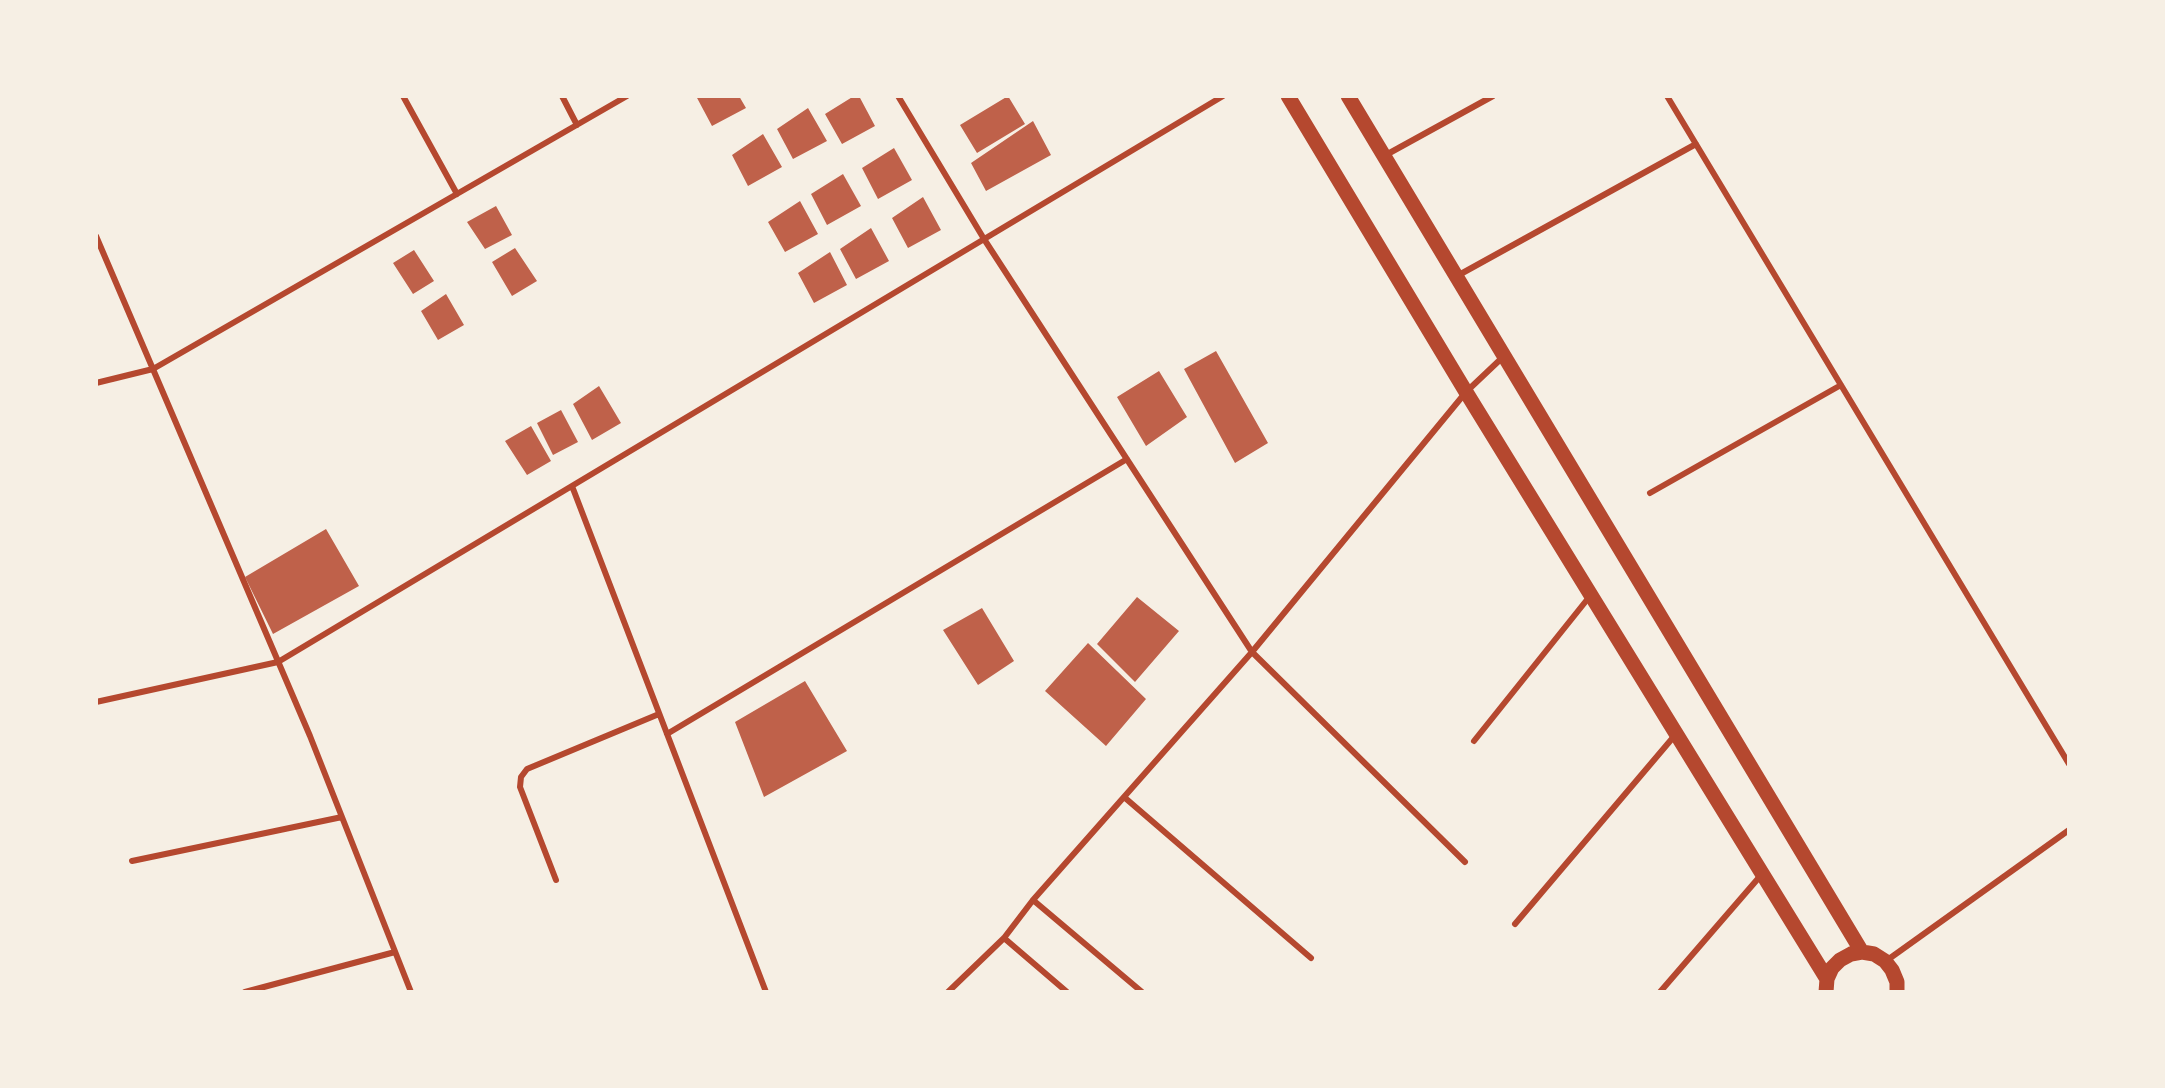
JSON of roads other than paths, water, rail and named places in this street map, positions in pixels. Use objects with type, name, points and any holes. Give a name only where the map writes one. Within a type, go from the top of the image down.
[{"type":"main road","points":[[1288,96],[1466,392],[1762,874],[1826,985]]},
{"type":"main road","points":[[1348,96],[1862,952]]},
{"type":"main road","points":[[1826,985],[1832,968],[1840,960],[1851,954],[1862,952],[1874,954],[1885,961],[1897,982],[1897,992]]},
{"type":"street","points":[[403,96],[457,194]]},
{"type":"street","points":[[562,96],[577,124]]},
{"type":"street","points":[[96,383],[153,369],[627,96]]},
{"type":"street","points":[[898,96],[984,239],[1252,652],[1466,862]]},
{"type":"street","points":[[96,702],[278,662],[1223,96]]},
{"type":"street","points":[[1384,156],[1493,96]]},
{"type":"street","points":[[1667,96],[2069,764]]},
{"type":"street","points":[[1456,276],[1696,144]]},
{"type":"street","points":[[96,236],[278,662],[411,992]]},
{"type":"street","points":[[948,992],[1004,938],[1033,900],[1252,652],[1466,392],[1504,356]]},
{"type":"street","points":[[1650,493],[1841,386]]},
{"type":"street","points":[[667,734],[1127,459]]},
{"type":"street","points":[[572,486],[766,992]]},
{"type":"street","points":[[1474,741],[1590,595]]},
{"type":"street","points":[[556,880],[520,787],[521,777],[527,769],[659,714]]},
{"type":"street","points":[[1515,924],[1676,734]]},
{"type":"street","points":[[1124,797],[1311,958]]},
{"type":"street","points":[[132,861],[342,817]]},
{"type":"street","points":[[1885,961],[2069,830]]},
{"type":"street","points":[[1660,992],[1762,874]]},
{"type":"street","points":[[1033,900],[1142,992]]},
{"type":"street","points":[[1004,938],[1067,992]]},
{"type":"street","points":[[246,992],[395,952]]}]
